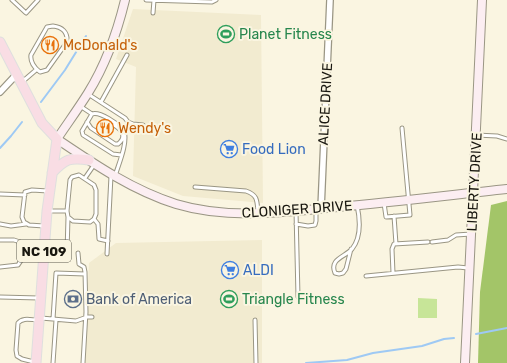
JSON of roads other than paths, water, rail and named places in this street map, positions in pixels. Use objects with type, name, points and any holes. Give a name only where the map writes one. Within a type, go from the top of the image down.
[{"type":"main road","points":[[0,42],[42,123],[57,139]]},
{"type":"main road","name":"NC 109","points":[[36,362],[47,211],[57,139]]},
{"type":"main road","points":[[52,172],[67,159],[79,158],[92,162]]},
{"type":"street","points":[[57,139],[88,94],[111,48],[118,30],[126,0]]},
{"type":"street","name":"ALICE DRIVE","points":[[318,209],[330,0]]},
{"type":"street","name":"LIBERTY DRIVE","points":[[465,363],[482,0]]},
{"type":"street","points":[[0,92],[16,75]]},
{"type":"street","name":"CLONIGER DRIVE","points":[[57,139],[113,175],[138,189],[176,204],[216,212],[258,214],[296,211],[507,189]]},
{"type":"lane","points":[[12,0],[26,13],[38,0]]},
{"type":"lane","points":[[146,0],[212,2],[216,0]]},
{"type":"lane","points":[[153,13],[154,0]]},
{"type":"lane","points":[[47,27],[58,27],[66,33],[68,38],[67,42],[47,70],[40,72],[36,70],[31,59],[31,55],[47,27]]},
{"type":"lane","points":[[101,102],[126,55]]},
{"type":"lane","points":[[21,84],[36,70]]},
{"type":"lane","points":[[88,94],[125,118],[128,122],[143,125]]},
{"type":"lane","points":[[79,106],[92,114],[102,115],[124,130],[125,139],[121,155],[113,175],[107,254]]},
{"type":"lane","points":[[92,114],[82,131],[83,135],[113,154],[121,155]]},
{"type":"lane","points":[[87,122],[91,128],[115,144],[118,144],[123,138],[122,131],[103,118],[102,115]]},
{"type":"lane","points":[[384,203],[386,217],[410,215],[402,128]]},
{"type":"lane","points":[[476,136],[497,136],[507,140]]},
{"type":"lane","points":[[85,178],[92,162]]},
{"type":"lane","points":[[67,253],[67,211],[72,177],[79,175],[94,185],[96,190],[96,214],[94,219],[90,222],[73,221],[68,217]]},
{"type":"lane","points":[[196,187],[246,191],[251,193],[255,196],[258,214]]},
{"type":"lane","points":[[26,224],[22,217],[25,192],[49,192]]},
{"type":"lane","points":[[0,194],[25,195]]},
{"type":"lane","points":[[351,249],[337,260],[334,265],[335,273],[343,273],[346,269],[351,249],[355,242],[360,216],[357,205]]},
{"type":"lane","points":[[296,224],[308,226],[315,225],[318,209]]},
{"type":"lane","points":[[47,211],[67,211]]},
{"type":"lane","points":[[296,211],[298,297]]},
{"type":"lane","points":[[394,216],[396,244]]},
{"type":"lane","points":[[94,219],[98,224],[99,239],[108,241]]},
{"type":"lane","points":[[0,224],[11,226],[26,224],[46,226]]},
{"type":"lane","points":[[393,273],[392,249],[394,244],[448,240],[456,234],[472,234]]},
{"type":"lane","points":[[0,240],[14,240],[20,242],[25,247],[44,252]]},
{"type":"lane","points":[[0,268],[18,265],[22,259],[25,247]]},
{"type":"lane","points":[[78,253],[79,264],[84,267],[85,274],[86,312],[84,318],[83,363]]},
{"type":"lane","points":[[366,276],[458,267],[470,268]]},
{"type":"lane","points":[[53,363],[56,273],[85,274]]},
{"type":"lane","points":[[0,297],[41,298]]},
{"type":"lane","points":[[36,362],[22,360],[17,356],[18,323],[20,321],[26,319],[39,319],[76,321],[92,317]]},
{"type":"lane","points":[[256,320],[256,363]]},
{"type":"waterway","points":[[41,102],[65,70],[86,36]]},
{"type":"waterway","points":[[0,148],[22,122]]},
{"type":"waterway","points":[[476,334],[507,328]]},
{"type":"waterway","points":[[306,363],[347,360],[373,353],[422,346],[444,339],[454,338]]},
{"type":"place","name":"Planet Fitness","points":[[226,34]]},
{"type":"place","name":"McDonald's","points":[[50,45]]},
{"type":"place","name":"Wendy's","points":[[105,128]]},
{"type":"place","name":"Food Lion","points":[[229,149]]},
{"type":"place","name":"ALDI","points":[[230,270]]},
{"type":"place","name":"Bank of America","points":[[73,299]]},
{"type":"place","name":"Triangle Fitness","points":[[229,299]]}]
